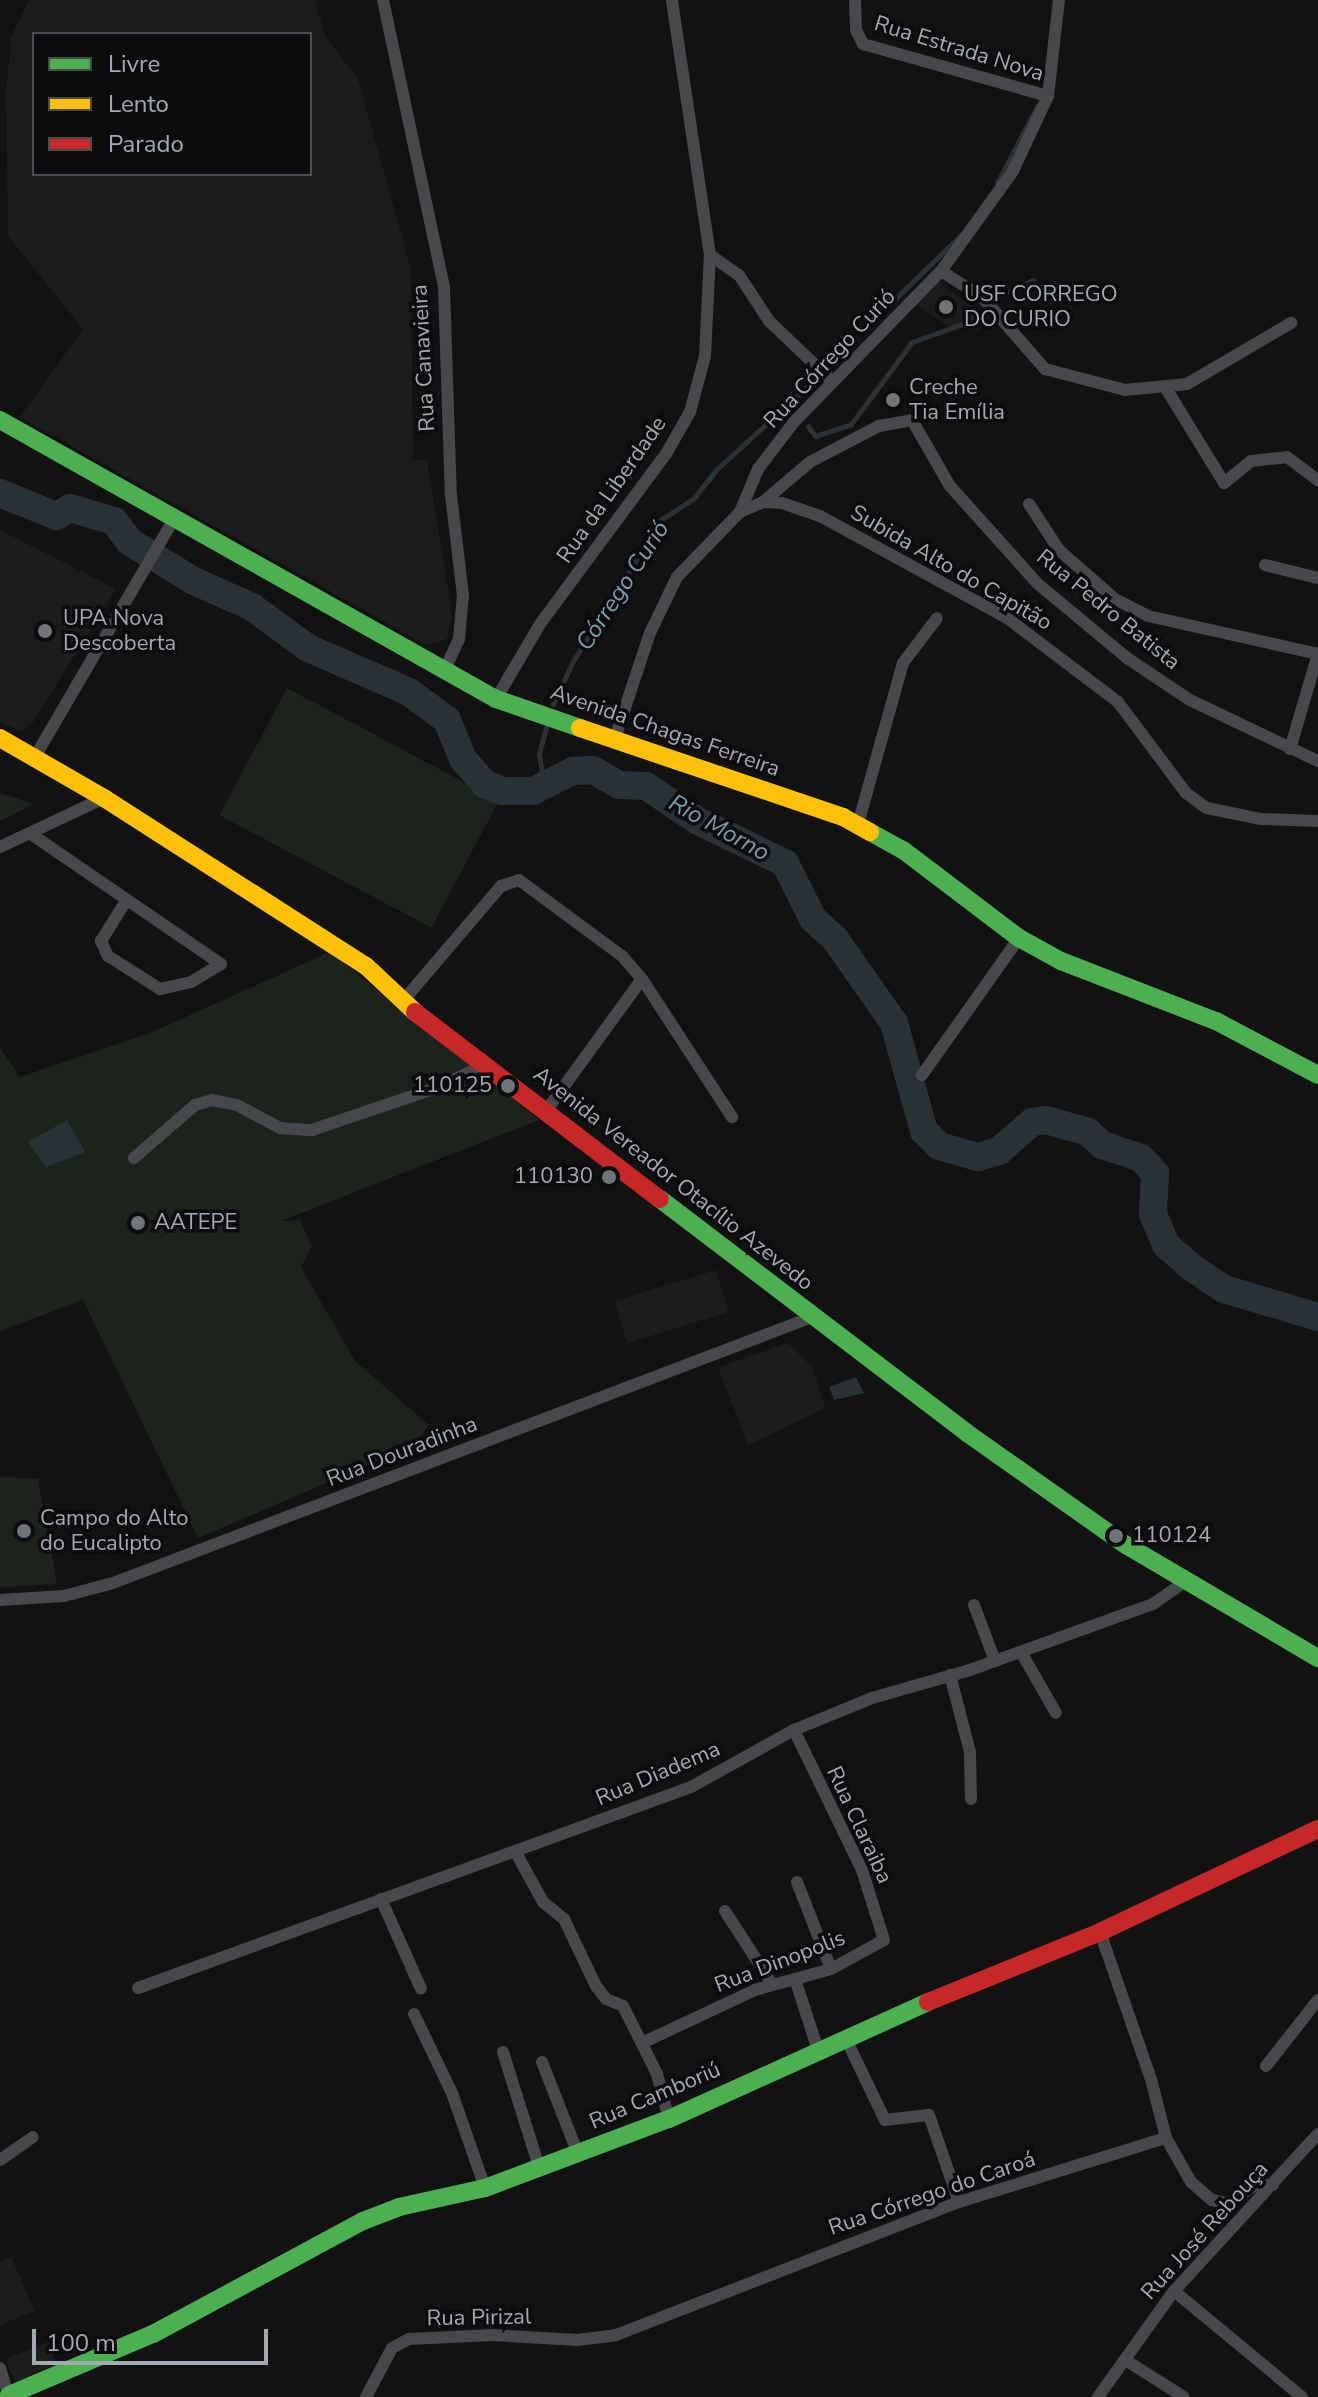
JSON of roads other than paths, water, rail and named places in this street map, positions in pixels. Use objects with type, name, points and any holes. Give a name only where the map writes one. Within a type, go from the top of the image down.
[{"type":"street","name":"Rua Canavieira","points":[[383,0],[444,288],[451,495],[463,595],[459,639],[445,669]]},
{"type":"street","name":"Rua da Liberdade","points":[[496,699],[540,624],[690,412],[705,356],[710,255],[672,0]]},
{"type":"street","name":"Rua Estrada Nova","points":[[855,0],[859,39],[886,52],[1048,96]]},
{"type":"street","name":"Rua Córrego Curió","points":[[614,741],[662,602],[677,577],[740,512],[758,469],[833,382],[941,271],[1013,171],[1048,96],[1059,0]]},
{"type":"street","points":[[710,255],[739,275],[769,321],[833,382]]},
{"type":"street","points":[[941,271],[982,297],[1045,369],[1125,390],[1167,390],[1199,377],[1291,323]]},
{"type":"street","points":[[1167,390],[1224,483],[1251,461],[1287,457],[1318,480]]},
{"type":"street","name":"Avenida Chagas Ferreira","points":[[0,420],[170,525],[445,669],[496,699],[858,824],[903,850],[1017,940],[1105,982],[1216,1021],[1318,1075]]},
{"type":"street","name":"Rua Pedro Batista","points":[[763,502],[810,462],[879,426],[912,420],[950,486],[1038,584],[1127,658],[1190,700],[1318,761]]},
{"type":"street","points":[[740,512],[763,502]]},
{"type":"street","name":"Subida Alto do Capitão","points":[[763,502],[782,503],[820,516],[1007,618],[1118,702],[1186,793],[1207,808],[1260,819],[1318,821]]},
{"type":"street","points":[[1029,504],[1059,550],[1115,599],[1148,616],[1318,654],[1290,749]]},
{"type":"street","points":[[36,755],[170,525]]},
{"type":"street","points":[[1265,565],[1318,578]]},
{"type":"street","points":[[858,824],[903,663],[937,618]]},
{"type":"street","name":"Avenida Vereador Otacílio Azevedo","points":[[0,738],[36,755],[356,959],[402,1002],[967,1433],[1185,1582],[1318,1658]]},
{"type":"street","points":[[0,847],[104,798]]},
{"type":"street","points":[[31,834],[221,964],[191,982],[160,989],[108,956],[101,941],[126,901]]},
{"type":"street","points":[[402,1002],[507,880],[519,880],[622,956],[642,979],[732,1117]]},
{"type":"street","points":[[922,1075],[1017,940]]},
{"type":"street","points":[[546,1111],[642,979]]},
{"type":"street","points":[[134,1158],[178,1118],[212,1100],[237,1105],[280,1128],[312,1130],[439,1087],[486,1064]]},
{"type":"street","name":"Rua Douradinha","points":[[0,1600],[64,1596],[113,1583],[812,1317]]},
{"type":"street","name":"Rua Diadema","points":[[138,1988],[691,1787],[794,1730],[872,1698],[995,1661],[1153,1604],[1185,1582]]},
{"type":"street","points":[[974,1605],[995,1661]]},
{"type":"street","points":[[1021,1652],[1056,1713]]},
{"type":"street","points":[[950,1675],[970,1752],[971,1799]]},
{"type":"street","name":"Rua Claraiba","points":[[794,1730],[862,1870],[885,1938]]},
{"type":"street","name":"Rua Camboriú","points":[[9,2396],[153,2334],[297,2252],[363,2221],[399,2207],[485,2188],[540,2170],[669,2119],[845,2037],[1100,1932],[1318,1829]]},
{"type":"street","points":[[515,1851],[543,1902],[564,1919],[596,1986],[606,1999],[623,2006],[644,2042],[669,2119]]},
{"type":"street","points":[[797,1882],[831,1969]]},
{"type":"street","points":[[381,1899],[421,1989]]},
{"type":"street","points":[[725,1911],[772,1984]]},
{"type":"street","points":[[1100,1932],[1166,2138],[1191,2182],[1212,2200],[1228,2203],[1256,2185],[1273,2185]]},
{"type":"street","name":"Rua Dinopolis","points":[[644,2042],[772,1984],[796,1982],[831,1969],[885,1938]]},
{"type":"street","points":[[796,1982],[818,2050]]},
{"type":"street","points":[[1266,2066],[1318,2000]]},
{"type":"street","points":[[414,2014],[452,2093],[485,2188]]},
{"type":"street","points":[[845,2037],[885,2120],[929,2115],[959,2202]]},
{"type":"street","points":[[503,2052],[540,2170]]},
{"type":"street","points":[[542,2062],[578,2154]]},
{"type":"street","name":"Rua José Rebouça","points":[[1098,2397],[1127,2361],[1174,2291],[1318,2134]]},
{"type":"street","points":[[0,2160],[33,2137]]},
{"type":"street","name":"Rua Córrego do Caroá","points":[[577,2340],[655,2323],[959,2202],[1166,2138]]},
{"type":"street","points":[[1174,2291],[1302,2397]]},
{"type":"street","name":"Rua Pirizal","points":[[366,2397],[392,2348],[409,2339],[493,2335],[577,2340]]},
{"type":"street","points":[[1127,2361],[1184,2397]]},
{"type":"street","points":[[0,2368],[9,2396]]},
{"type":"waterway","name":"Córrego Curió","points":[[997,183],[1037,106]]},
{"type":"waterway","name":"Córrego Curió","points":[[868,325],[962,234]]},
{"type":"waterway","points":[[994,298],[1033,280]]},
{"type":"waterway","points":[[808,426],[815,436],[851,424],[912,342],[965,323],[978,312]]},
{"type":"waterway","name":"Córrego Curió","points":[[830,363],[855,339]]},
{"type":"waterway","name":"Córrego Curió","points":[[553,704],[573,661],[662,519],[694,498],[717,469],[813,381]]},
{"type":"waterway","name":"Rio Morno","points":[[0,493],[56,516],[70,508],[114,521],[130,542],[194,581],[252,607],[308,648],[409,692],[447,720],[463,759],[485,784],[502,791],[533,791],[573,771],[593,770],[619,785],[646,786],[698,821],[785,863],[813,919],[835,939],[894,1023],[924,1131],[939,1146],[978,1157],[999,1151],[1032,1122],[1046,1120],[1088,1132],[1102,1145],[1141,1158],[1155,1173],[1153,1214],[1166,1245],[1191,1267],[1224,1289],[1318,1317]]},
{"type":"waterway","name":"Córrego Curió","points":[[544,786],[539,754],[546,727]]},
{"type":"place","name":"USF CORREGO DO CURIO","points":[[946,307]]},
{"type":"place","name":"Creche Tia Emília","points":[[893,400]]},
{"type":"place","name":"UPA Nova Descoberta","points":[[45,631]]},
{"type":"place","name":"110125","points":[[508,1086]]},
{"type":"place","name":"110130","points":[[609,1177]]},
{"type":"place","name":"AATEPE","points":[[138,1223]]},
{"type":"place","name":"Campo do Alto do Eucalipto","points":[[24,1531]]},
{"type":"place","name":"110124","points":[[1116,1536]]}]
